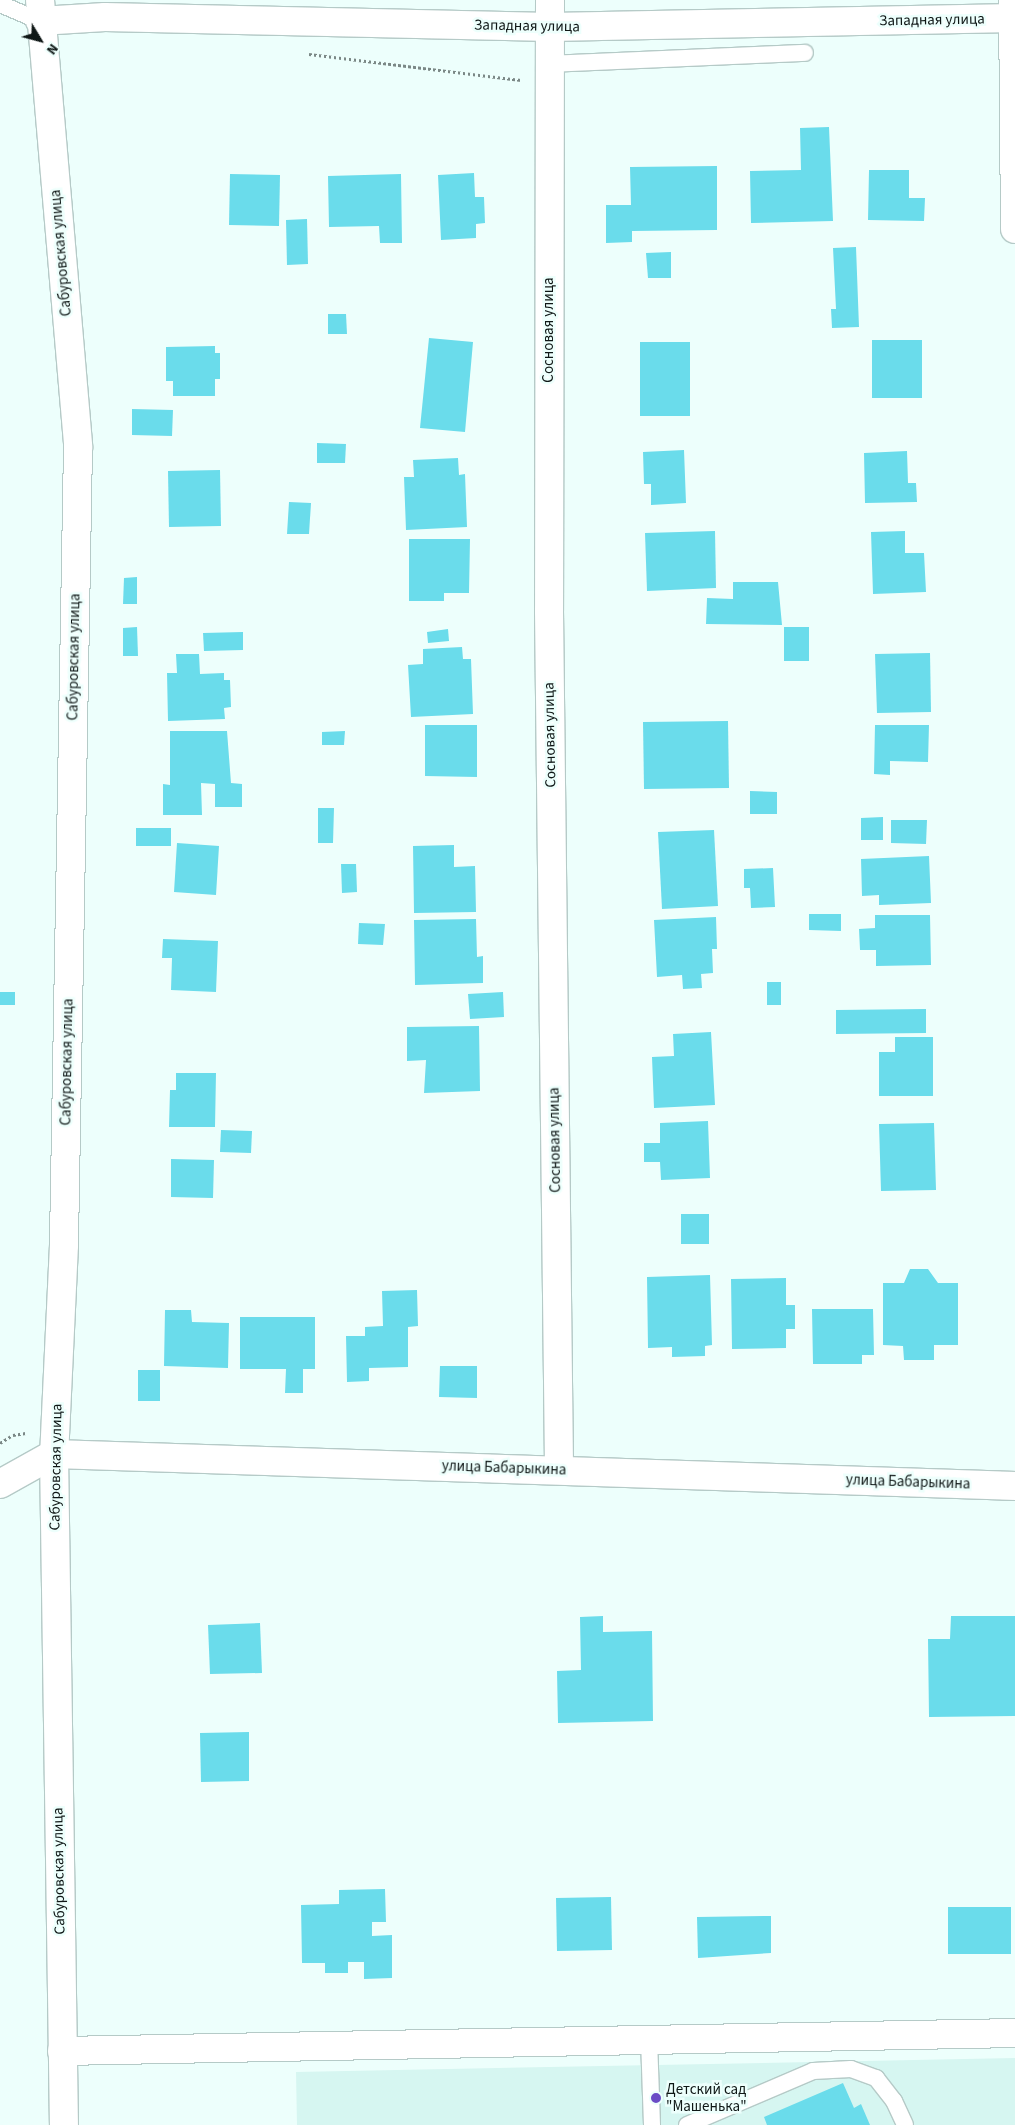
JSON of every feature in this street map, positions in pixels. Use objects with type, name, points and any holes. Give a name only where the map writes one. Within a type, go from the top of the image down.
[{"type":"street","name":"Сосновая улица","points":[[550,0],[549,612],[559,1470]]},
{"type":"street","name":"Западная улица","points":[[40,10],[105,17],[550,27],[1014,12]]},
{"type":"street","name":"Сабуровская улица","points":[[40,10],[78,447],[64,1245],[54,1454],[64,2125]]},
{"type":"street","points":[[1014,12],[1015,229]]},
{"type":"street","name":"улица Бабарыкина","points":[[54,1454],[1015,1486]]},
{"type":"street","points":[[0,1484],[54,1454]]},
{"type":"street","points":[[62,2051],[1015,2033]]},
{"type":"lane","points":[[0,4],[40,10]]},
{"type":"lane","points":[[550,64],[805,53]]},
{"type":"lane","points":[[649,2039],[652,2125]]},
{"type":"lane","points":[[687,2125],[813,2071],[851,2069],[876,2078],[894,2101],[904,2125]]},
{"type":"shaded area","name":"Детский сад \"Машенька\"","points":[[1015,2058],[1015,2125],[297,2125],[296,2072]]},
{"type":"building","points":[[829,127],[833,221],[751,223],[750,171],[801,170],[800,128]]},
{"type":"building","points":[[717,166],[717,230],[632,231],[632,242],[606,243],[606,205],[631,205],[630,167]]},
{"type":"building","points":[[869,170],[909,170],[909,198],[925,198],[924,221],[868,220]]},
{"type":"building","points":[[474,173],[475,197],[484,197],[485,223],[476,224],[476,238],[441,240],[438,175]]},
{"type":"building","points":[[230,174],[280,175],[279,226],[229,225]]},
{"type":"building","points":[[401,174],[402,243],[380,243],[379,226],[329,227],[328,176]]},
{"type":"building","points":[[307,219],[308,264],[287,265],[286,220]]},
{"type":"building","points":[[856,247],[859,327],[832,328],[831,309],[836,309],[833,248]]},
{"type":"building","points":[[671,252],[671,278],[648,278],[646,253]]},
{"type":"building","points":[[328,314],[346,314],[347,334],[328,334]]},
{"type":"building","points":[[429,338],[473,342],[465,432],[420,428]]},
{"type":"building","points":[[872,340],[922,340],[922,398],[872,398]]},
{"type":"building","points":[[640,342],[690,342],[690,416],[640,416]]},
{"type":"building","points":[[215,346],[215,353],[220,353],[220,379],[215,379],[215,396],[173,396],[173,381],[166,381],[166,347]]},
{"type":"building","points":[[132,409],[173,410],[172,436],[132,435]]},
{"type":"building","points":[[317,443],[346,444],[345,463],[317,463]]},
{"type":"building","points":[[684,450],[686,503],[651,505],[651,484],[644,484],[643,452]]},
{"type":"building","points":[[907,451],[908,483],[916,483],[917,502],[865,503],[864,453]]},
{"type":"building","points":[[458,458],[459,475],[465,474],[467,527],[406,530],[404,477],[414,477],[413,460]]},
{"type":"building","points":[[220,470],[221,526],[169,527],[168,471]]},
{"type":"building","points":[[289,502],[311,503],[309,534],[287,534]]},
{"type":"building","points":[[715,531],[716,588],[647,591],[645,533]]},
{"type":"building","points":[[905,531],[905,553],[924,553],[926,592],[873,594],[871,532]]},
{"type":"building","points":[[409,539],[470,539],[469,593],[444,593],[444,601],[409,601]]},
{"type":"building","points":[[137,577],[137,604],[123,604],[124,578]]},
{"type":"building","points":[[733,582],[778,582],[782,625],[706,624],[707,598],[733,599]]},
{"type":"building","points":[[137,627],[138,656],[123,656],[123,628]]},
{"type":"building","points":[[784,627],[809,627],[809,661],[784,661]]},
{"type":"building","points":[[448,629],[449,641],[428,643],[427,632]]},
{"type":"building","points":[[243,632],[243,650],[204,651],[203,633]]},
{"type":"building","points":[[462,647],[463,659],[471,659],[473,714],[411,717],[408,665],[423,664],[423,649]]},
{"type":"building","points":[[930,653],[931,712],[877,713],[875,654]]},
{"type":"building","points":[[176,654],[199,654],[200,674],[224,673],[224,680],[230,680],[231,707],[224,708],[225,719],[168,721],[167,673],[177,673]]},
{"type":"building","points":[[728,721],[729,788],[644,789],[643,722]]},
{"type":"building","points":[[425,725],[477,725],[477,777],[425,776]]},
{"type":"building","points":[[875,725],[929,725],[928,762],[890,761],[890,775],[874,774]]},
{"type":"building","points":[[170,731],[227,731],[231,783],[242,784],[242,807],[215,807],[215,784],[201,783],[202,815],[163,815],[163,784],[170,785]]},
{"type":"building","points":[[345,731],[344,745],[322,745],[322,732]]},
{"type":"building","points":[[750,791],[777,792],[777,814],[750,814]]},
{"type":"building","points":[[318,808],[334,808],[333,843],[318,843]]},
{"type":"building","points":[[883,817],[883,840],[861,840],[861,818]]},
{"type":"building","points":[[891,820],[927,820],[926,844],[891,843]]},
{"type":"building","points":[[136,828],[171,828],[171,846],[136,846]]},
{"type":"building","points":[[714,830],[718,906],[662,909],[658,832]]},
{"type":"building","points":[[177,843],[219,846],[216,895],[174,892]]},
{"type":"building","points":[[454,845],[454,867],[475,866],[476,912],[414,913],[413,846]]},
{"type":"building","points":[[929,856],[931,903],[879,905],[879,895],[862,896],[861,859]]},
{"type":"building","points":[[341,864],[356,864],[357,892],[342,893]]},
{"type":"building","points":[[773,868],[775,907],[751,908],[750,888],[744,888],[744,869]]},
{"type":"building","points":[[809,914],[841,914],[841,931],[809,930]]},
{"type":"building","points":[[875,915],[930,915],[931,965],[876,966],[876,950],[860,950],[859,929],[875,928]]},
{"type":"building","points":[[716,917],[717,949],[712,949],[713,973],[701,974],[702,988],[683,989],[682,975],[657,977],[654,920]]},
{"type":"building","points":[[476,919],[477,957],[483,956],[483,983],[415,985],[414,920]]},
{"type":"building","points":[[359,923],[385,924],[383,945],[358,944]]},
{"type":"building","points":[[163,939],[218,941],[216,992],[171,990],[172,958],[162,958]]},
{"type":"building","points":[[767,982],[781,982],[781,1005],[767,1005]]},
{"type":"building","points":[[0,992],[15,992],[15,1005],[0,1005]]},
{"type":"building","points":[[503,992],[504,1017],[470,1019],[468,994]]},
{"type":"building","points":[[926,1009],[926,1033],[836,1034],[836,1010]]},
{"type":"building","points":[[479,1026],[480,1091],[424,1093],[426,1060],[407,1061],[407,1027]]},
{"type":"building","points":[[711,1032],[715,1105],[654,1108],[652,1057],[674,1056],[673,1034]]},
{"type":"building","points":[[895,1037],[933,1037],[933,1096],[879,1096],[879,1052],[895,1052]]},
{"type":"building","points":[[176,1073],[216,1073],[215,1127],[169,1127],[170,1090],[176,1090]]},
{"type":"building","points":[[708,1121],[710,1178],[661,1180],[660,1162],[644,1162],[644,1143],[660,1143],[660,1123]]},
{"type":"building","points":[[934,1123],[936,1190],[881,1191],[879,1124]]},
{"type":"building","points":[[221,1130],[252,1131],[251,1153],[220,1152]]},
{"type":"building","points":[[171,1159],[214,1160],[213,1198],[171,1197]]},
{"type":"building","points":[[681,1214],[709,1214],[709,1244],[681,1244]]},
{"type":"building","points":[[910,1269],[928,1269],[938,1283],[958,1283],[958,1345],[934,1345],[934,1360],[904,1360],[903,1346],[883,1345],[883,1283],[904,1283]]},
{"type":"building","points":[[710,1275],[712,1345],[705,1346],[705,1356],[672,1357],[672,1347],[648,1348],[647,1277]]},
{"type":"building","points":[[786,1278],[786,1305],[795,1305],[795,1329],[786,1329],[786,1348],[732,1349],[731,1279]]},
{"type":"building","points":[[417,1290],[418,1326],[408,1327],[408,1367],[369,1368],[369,1381],[347,1382],[346,1336],[365,1336],[365,1327],[383,1326],[382,1291]]},
{"type":"building","points":[[812,1309],[873,1309],[874,1355],[862,1355],[862,1364],[813,1364]]},
{"type":"building","points":[[165,1310],[191,1310],[192,1322],[229,1323],[228,1368],[164,1366]]},
{"type":"building","points":[[240,1317],[315,1317],[315,1369],[303,1369],[303,1393],[285,1393],[286,1369],[240,1369]]},
{"type":"building","points":[[440,1366],[477,1366],[477,1398],[439,1397]]},
{"type":"building","points":[[138,1370],[160,1370],[160,1401],[138,1401]]},
{"type":"building","points":[[603,1616],[603,1632],[652,1631],[653,1721],[558,1723],[557,1671],[581,1670],[580,1617]]},
{"type":"building","points":[[951,1616],[1015,1616],[1015,1716],[929,1717],[928,1639],[950,1639]]},
{"type":"building","points":[[260,1623],[262,1673],[210,1674],[208,1625]]},
{"type":"building","points":[[249,1732],[249,1781],[201,1782],[200,1733]]},
{"type":"building","points":[[385,1889],[386,1922],[372,1922],[372,1936],[392,1935],[392,1978],[364,1979],[364,1962],[348,1962],[348,1973],[325,1973],[325,1963],[302,1963],[301,1905],[339,1904],[339,1890]]},
{"type":"building","points":[[611,1897],[612,1950],[557,1951],[556,1898]]},
{"type":"building","points":[[948,1907],[1011,1907],[1011,1954],[948,1954]]},
{"type":"building","points":[[771,1916],[771,1953],[698,1958],[697,1917]]},
{"type":"building","points":[[843,2083],[854,2108],[861,2104],[870,2125],[767,2125],[764,2117]]},
{"type":"place","name":"Детский сад \"Машенька\"","points":[[656,2098]]}]
